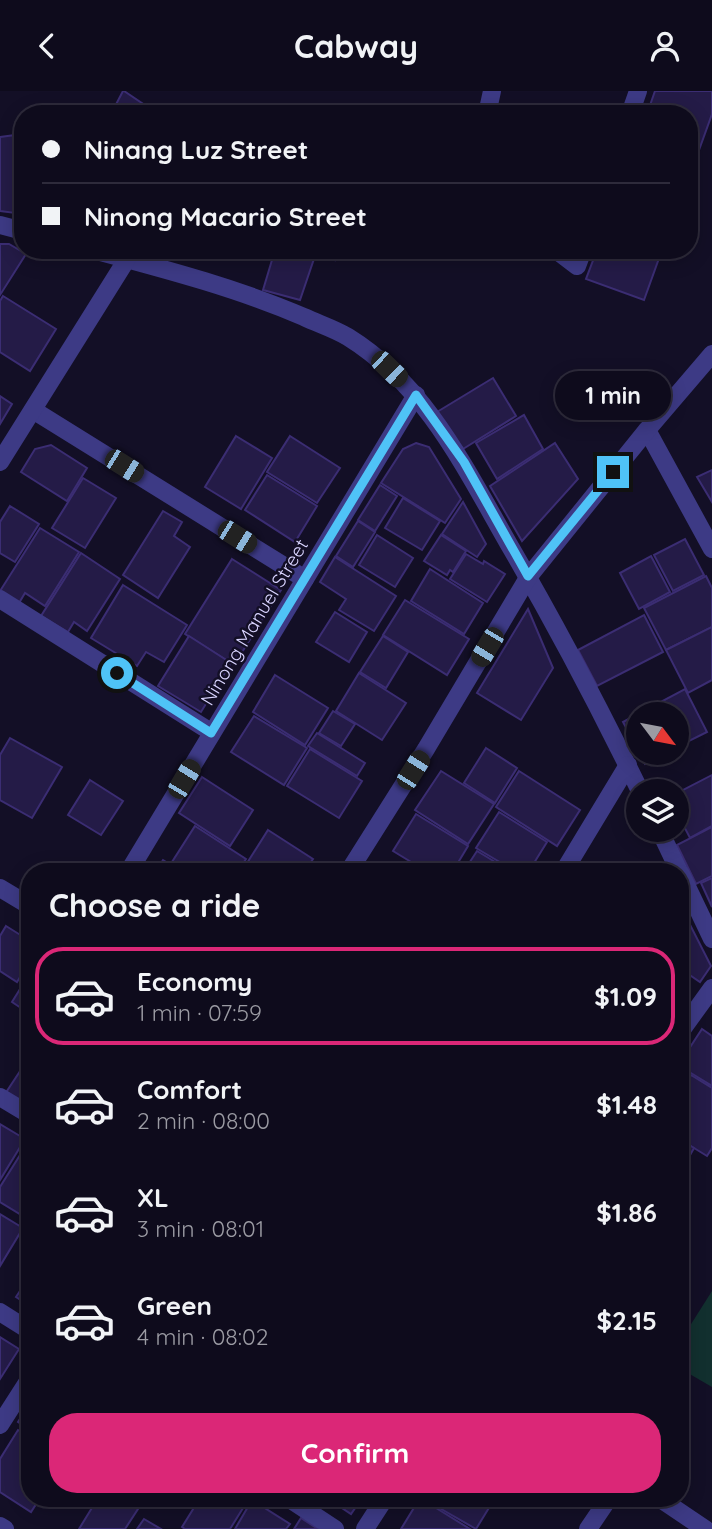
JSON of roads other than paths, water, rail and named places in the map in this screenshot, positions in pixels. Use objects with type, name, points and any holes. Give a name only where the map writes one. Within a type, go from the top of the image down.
[{"type":"street","points":[[124,259],[277,305],[345,335],[375,355],[416,395],[464,462],[626,761]]},
{"type":"street","points":[[568,259],[577,266],[580,259]]},
{"type":"street","points":[[0,462],[127,260]]},
{"type":"street","points":[[354,863],[426,749],[528,576],[712,353]]},
{"type":"street","name":"Ninong Manuel Street","points":[[134,863],[416,395]]},
{"type":"street","points":[[33,410],[304,579]]},
{"type":"street","points":[[646,430],[712,549]]},
{"type":"street","points":[[0,599],[211,733]]},
{"type":"street","points":[[628,765],[634,779]]},
{"type":"street","points":[[569,863],[628,765]]},
{"type":"street","points":[[665,842],[675,863]]},
{"type":"street","points":[[0,888],[21,901]]},
{"type":"street","points":[[689,892],[712,939]]},
{"type":"street","points":[[689,1020],[712,988]]},
{"type":"street","points":[[0,1097],[21,1110]]},
{"type":"street","points":[[0,1312],[21,1325]]},
{"type":"street","points":[[0,1425],[21,1392]]},
{"type":"street","points":[[302,1507],[335,1529]]},
{"type":"street","points":[[365,1529],[379,1507]]},
{"type":"street","points":[[588,1529],[602,1507]]},
{"type":"street","points":[[672,1507],[705,1529]]},
{"type":"street","points":[[0,1526],[5,1529]]}]
